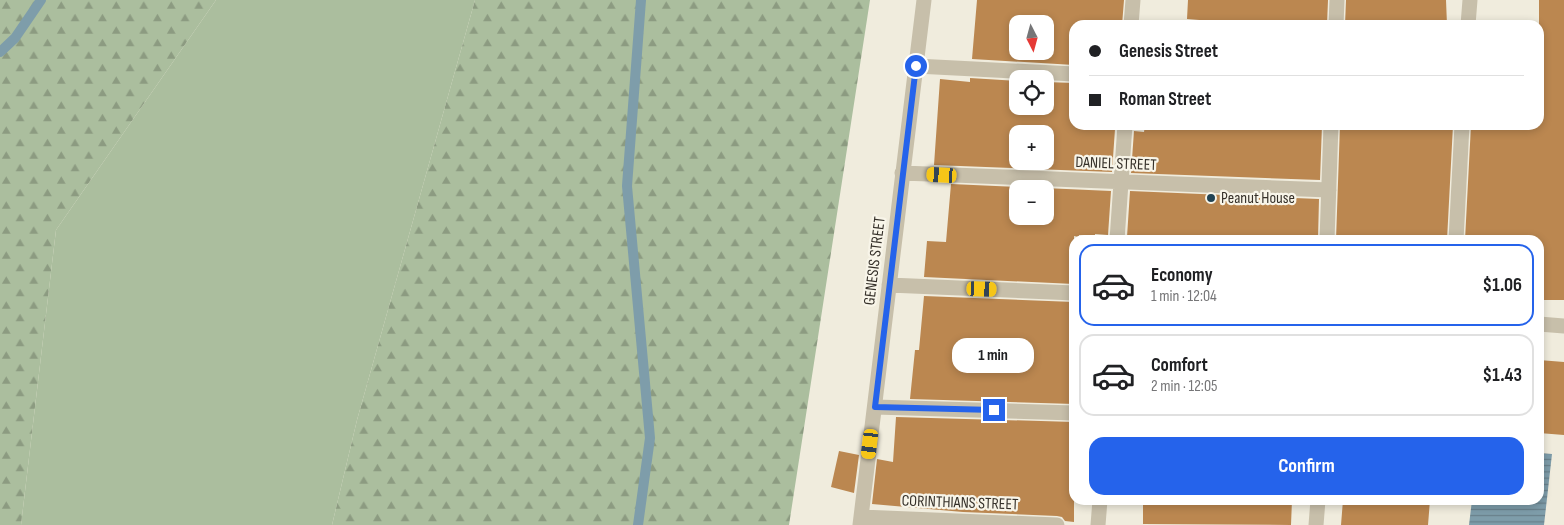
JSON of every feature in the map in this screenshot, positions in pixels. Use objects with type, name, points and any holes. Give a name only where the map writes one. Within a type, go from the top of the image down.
[{"type":"street","name":"GENESIS STREET","points":[[860,521],[924,0]]},
{"type":"street","points":[[1131,20],[1133,0]]},
{"type":"street","points":[[1336,20],[1337,0]]},
{"type":"street","points":[[1468,20],[1470,0]]},
{"type":"street","points":[[916,66],[1069,74]]},
{"type":"street","points":[[1117,235],[1125,130]]},
{"type":"street","points":[[1327,235],[1331,130]]},
{"type":"street","points":[[1456,235],[1462,130]]},
{"type":"street","name":"DANIEL STREET","points":[[902,173],[1329,190]]},
{"type":"street","points":[[889,285],[1069,292]]},
{"type":"street","points":[[1544,324],[1564,326]]},
{"type":"street","points":[[875,407],[1069,412]]},
{"type":"street","points":[[1098,525],[1100,505]]},
{"type":"street","points":[[1316,525],[1318,505]]},
{"type":"street","name":"CORINTHIANS STREET","points":[[860,521],[1057,525]]},
{"type":"green space","points":[[0,0],[216,0],[56,230],[21,525],[0,525]]},
{"type":"green space","points":[[216,0],[475,0],[357,420],[332,525],[21,525],[56,230]]},
{"type":"green space","points":[[475,0],[870,0],[789,525],[332,525],[357,420]]},
{"type":"water","points":[[1544,453],[1552,454],[1544,525],[1469,525],[1471,505],[1544,505]]},
{"type":"building","points":[[977,0],[1124,0],[1122,20],[1069,20],[1069,65],[972,59]]},
{"type":"building","points":[[1188,0],[1328,0],[1327,20],[1187,19]]},
{"type":"building","points":[[1346,0],[1446,0],[1447,20],[1345,20]]},
{"type":"building","points":[[1539,0],[1564,0],[1564,300],[1544,300],[1544,235],[1465,235],[1471,130],[1544,130],[1544,20],[1539,20]]},
{"type":"building","points":[[970,78],[1009,80],[1009,115],[1054,115],[1054,82],[1069,83],[1069,130],[1115,130],[1112,172],[1054,170],[1054,125],[1009,125],[1009,168],[934,165],[940,79],[970,82]]},
{"type":"building","points":[[1144,130],[1322,130],[1320,180],[1131,173],[1134,131],[1144,132]]},
{"type":"building","points":[[1340,130],[1453,130],[1447,235],[1336,235]]},
{"type":"building","points":[[951,184],[1009,187],[1009,225],[1054,225],[1054,189],[1111,191],[1108,235],[1069,235],[1069,284],[924,277],[927,241],[946,242]]},
{"type":"building","points":[[1130,191],[1319,199],[1318,235],[1127,235]]},
{"type":"building","points":[[924,296],[1069,302],[1069,404],[910,399],[915,350],[919,350]]},
{"type":"building","points":[[1544,360],[1564,362],[1564,435],[1544,433]]},
{"type":"building","points":[[896,417],[1069,422],[1069,505],[1074,505],[1074,522],[1065,521],[1062,517],[1057,516],[963,512],[872,504],[877,459],[893,462]]},
{"type":"building","points":[[839,451],[859,455],[854,493],[831,487]]},
{"type":"building","points":[[1143,505],[1292,505],[1291,525],[1143,524]]},
{"type":"building","points":[[1343,505],[1430,505],[1428,525],[1341,525]]},
{"type":"waterway","points":[[0,52],[15,38],[41,0]]},
{"type":"waterway","points":[[638,525],[650,438],[627,186],[641,0]]},
{"type":"place","name":"Peanut House","points":[[1211,198]]},
{"type":"route","points":[[916,66],[875,407],[994,410]]}]
